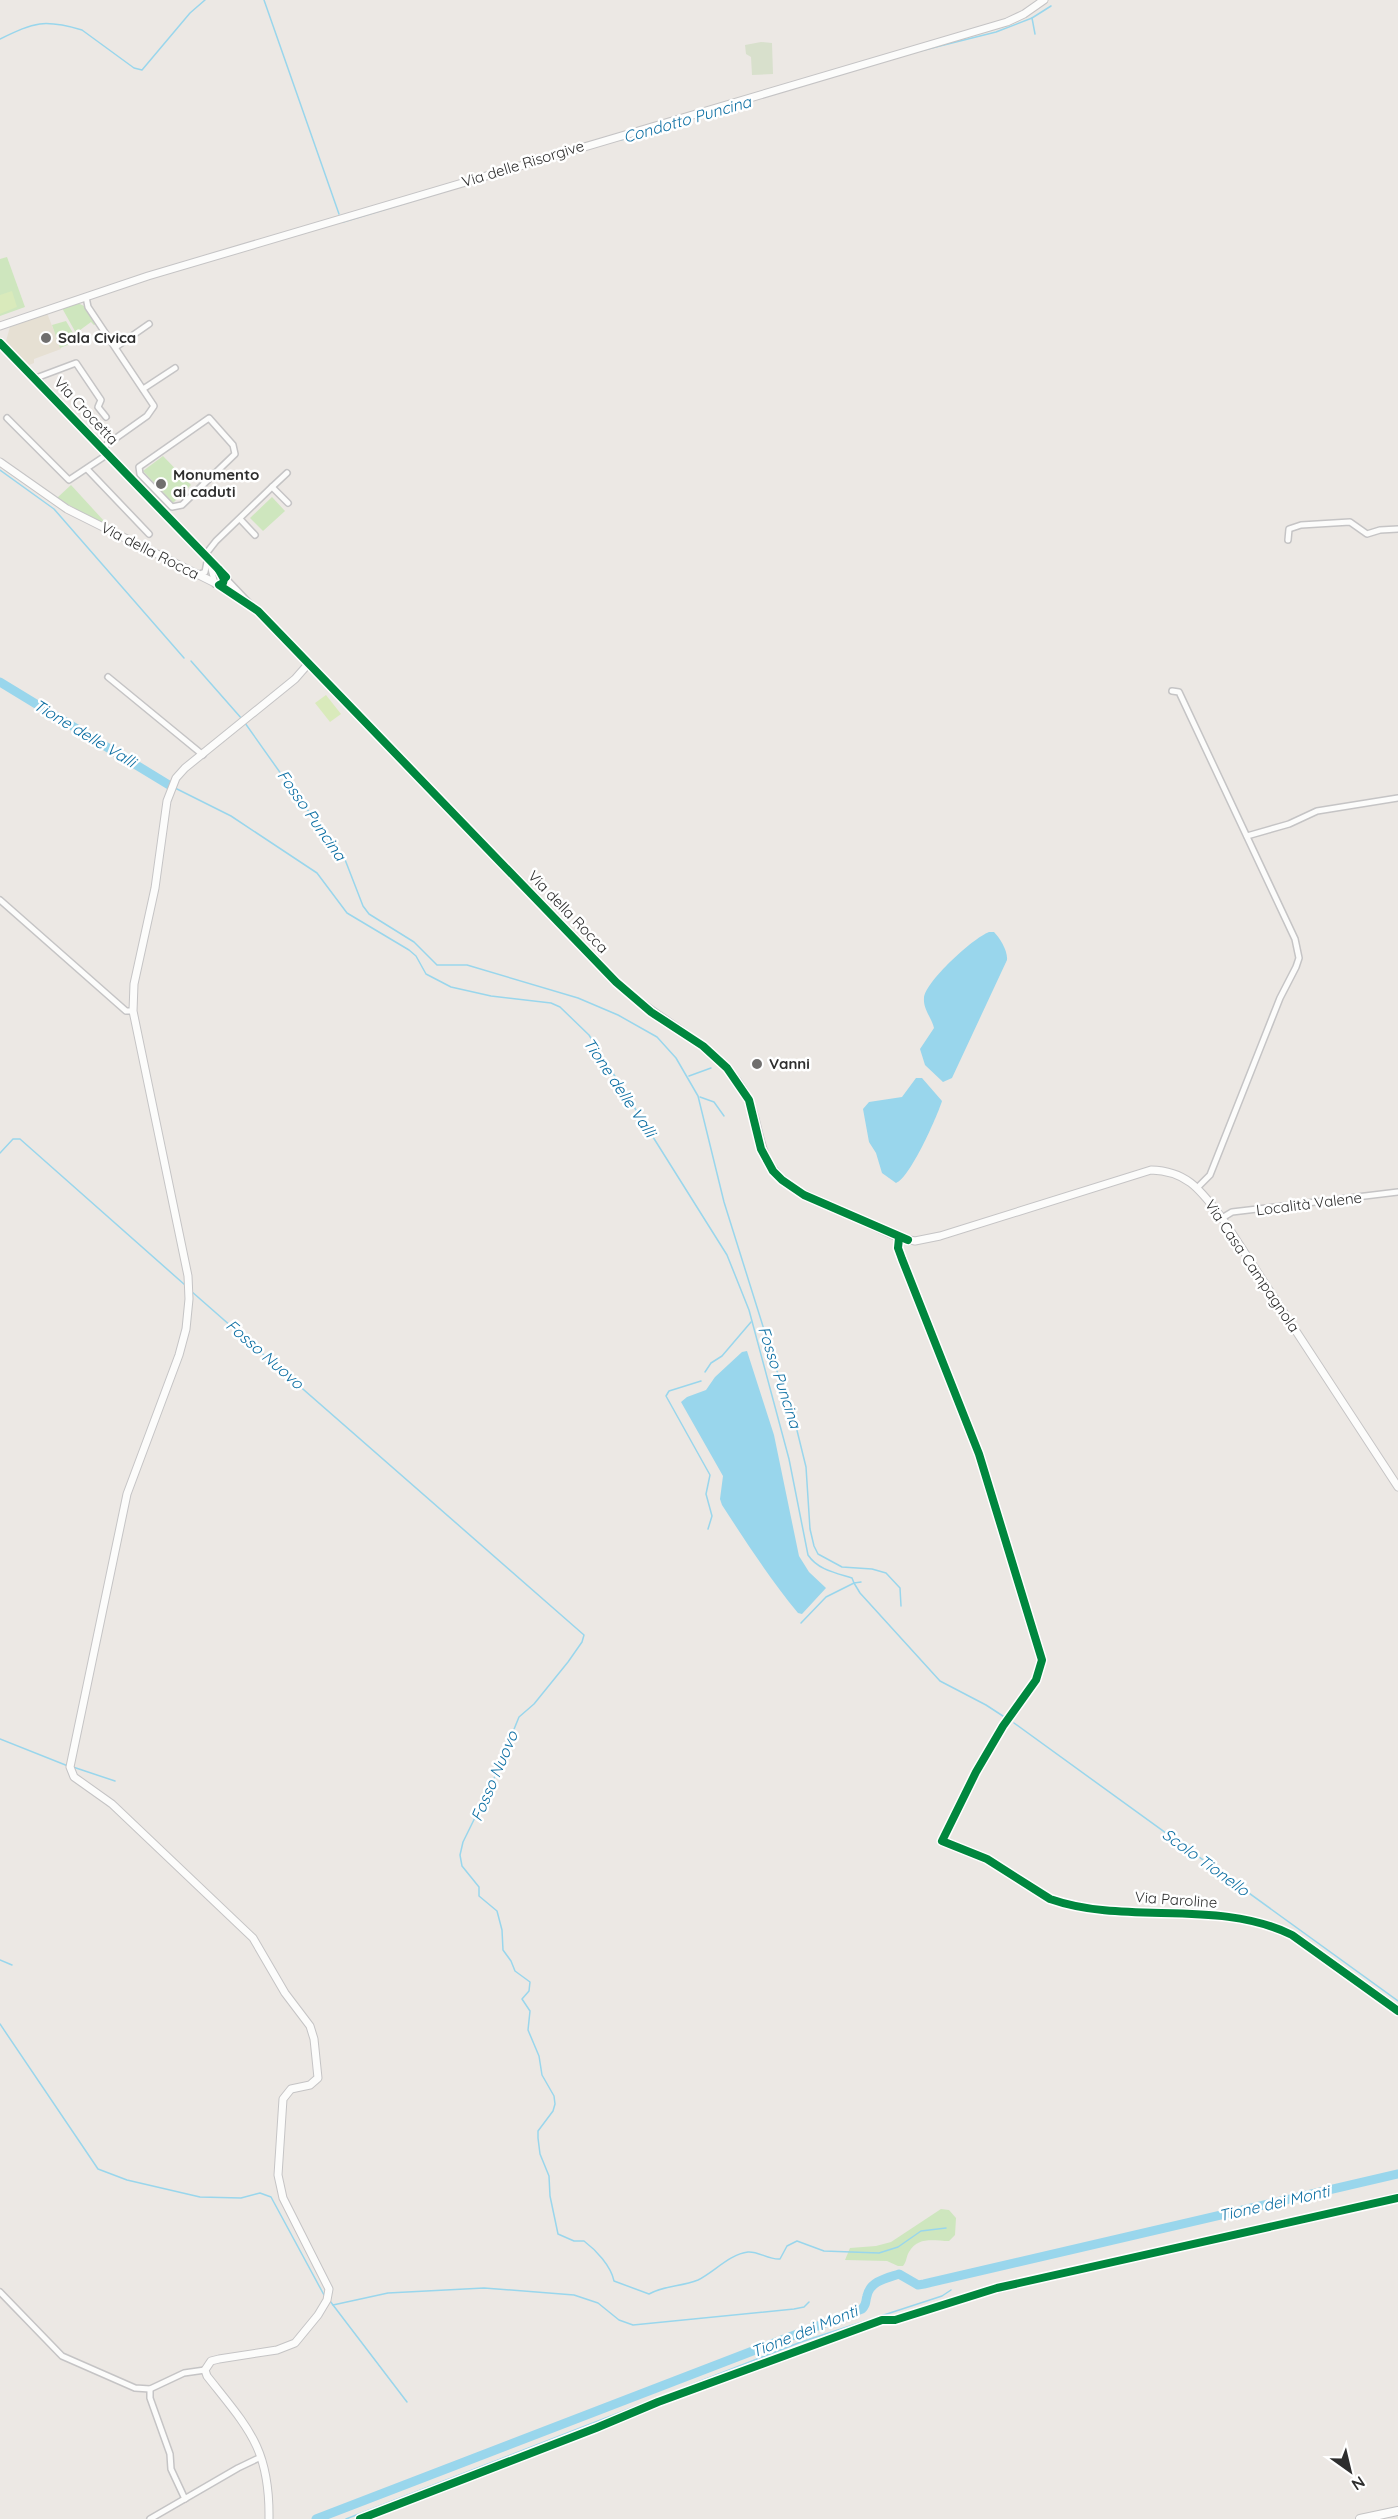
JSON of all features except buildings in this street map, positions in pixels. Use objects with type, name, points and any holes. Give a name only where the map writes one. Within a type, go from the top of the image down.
[{"type":"main road","points":[[1360,2519],[1398,2511]]},
{"type":"street","name":"Via delle Risorgive","points":[[0,326],[148,276],[1007,22],[1044,0]]},
{"type":"street","points":[[86,297],[88,307],[154,406],[151,413],[102,448]]},
{"type":"street","points":[[116,346],[149,324]]},
{"type":"street","name":"Via Crocetta","points":[[0,343],[200,549],[252,606]]},
{"type":"street","name":"Via Crocetta","points":[[36,378],[76,363],[101,400],[98,407],[106,417]]},
{"type":"street","points":[[143,389],[175,368]]},
{"type":"street","points":[[7,418],[67,479],[72,479],[108,454]]},
{"type":"street","points":[[204,420],[212,420],[233,445],[235,454],[178,507],[172,507],[156,491],[140,474],[140,465],[204,420]]},
{"type":"street","name":"Via della Rocca","points":[[0,462],[67,509],[217,584],[252,606],[616,982],[651,1012],[704,1046],[727,1068],[749,1100],[767,1161],[782,1180],[804,1195],[899,1238]]},
{"type":"street","points":[[87,469],[149,534]]},
{"type":"street","points":[[196,575],[202,574],[207,569],[206,556],[216,541],[287,473]]},
{"type":"street","points":[[272,487],[288,503]]},
{"type":"street","points":[[150,498],[156,491]]},
{"type":"street","points":[[240,519],[255,535]]},
{"type":"street","points":[[1288,540],[1289,529],[1301,525],[1350,522],[1367,534],[1380,530],[1398,529]]},
{"type":"street","points":[[200,549],[216,541]]},
{"type":"street","name":"Via Crocetta","points":[[206,556],[217,584]]},
{"type":"street","points":[[217,584],[223,583],[224,579],[219,570]]},
{"type":"street","points":[[0,2292],[62,2356],[135,2388],[150,2389],[184,2373],[205,2370],[211,2361],[287,2347],[301,2336],[327,2300],[328,2289],[283,2198],[278,2175],[283,2099],[291,2089],[310,2085],[318,2078],[314,2039],[310,2026],[285,1993],[246,1930],[112,1804],[70,1772],[70,1763],[127,1494],[179,1355],[186,1329],[189,1299],[188,1275],[133,1011],[135,978],[155,888],[162,822],[176,778],[295,679],[309,663]]},
{"type":"street","points":[[108,677],[203,755]]},
{"type":"street","points":[[1172,691],[1179,692],[1190,712],[1295,939],[1299,958],[1280,998],[1210,1175],[1198,1187]]},
{"type":"street","points":[[1247,836],[1289,824],[1324,809],[1398,798]]},
{"type":"street","points":[[0,900],[126,1011],[133,1011]]},
{"type":"street","name":"Via Casa Campagnola","points":[[899,1238],[915,1241],[940,1236],[1151,1170],[1178,1174],[1198,1187],[1222,1218],[1398,1487]]},
{"type":"street","name":"Località Valene","points":[[1222,1218],[1232,1212],[1398,1192]]},
{"type":"street","name":"Via Paroline","points":[[942,1841],[987,1859],[1060,1903],[1111,1910],[1231,1918],[1280,1929],[1292,1935],[1398,2011]]},
{"type":"street","points":[[205,2370],[207,2376],[246,2425],[261,2457],[266,2477],[269,2519]]},
{"type":"street","points":[[150,2389],[150,2398],[170,2454],[171,2469],[185,2499]]},
{"type":"street","points":[[150,2519],[261,2457]]},
{"type":"shaded area","points":[[47,313],[61,349],[34,359],[34,363],[29,365],[6,341],[10,327]]},
{"type":"green space","points":[[761,42],[772,43],[773,74],[752,75],[751,57],[746,54],[745,45]]},
{"type":"green space","points":[[7,257],[25,307],[0,316],[0,259]]},
{"type":"green space","points":[[12,291],[17,307],[0,314],[0,295]]},
{"type":"green space","points":[[78,303],[84,306],[96,324],[91,322],[76,333],[62,308]]},
{"type":"green space","points":[[66,321],[76,338],[80,340],[60,348],[52,325]]},
{"type":"green space","points":[[163,456],[191,485],[173,503],[143,471]]},
{"type":"green space","points":[[71,485],[104,521],[102,524],[57,498]]},
{"type":"green space","points":[[272,497],[285,511],[263,531],[250,518]]},
{"type":"green space","points":[[326,695],[341,714],[330,722],[315,703]]},
{"type":"green space","points":[[941,2209],[949,2210],[956,2218],[955,2235],[949,2241],[922,2241],[909,2252],[903,2266],[887,2261],[845,2260],[850,2248],[891,2242]]},
{"type":"water","points":[[989,932],[994,932],[1001,941],[1007,960],[952,1078],[943,1082],[925,1065],[920,1049],[934,1028],[925,1006],[926,991],[951,961]]},
{"type":"water","points":[[916,1078],[922,1078],[942,1101],[915,1159],[902,1179],[896,1183],[882,1173],[876,1153],[869,1142],[863,1109],[869,1102],[902,1097]]},
{"type":"water","points":[[747,1351],[774,1435],[799,1556],[809,1572],[826,1588],[802,1614],[798,1613],[778,1587],[722,1505],[720,1499],[723,1476],[681,1402],[687,1397],[706,1390],[715,1377],[742,1352]]},
{"type":"waterway","name":"Condotto Puncina","points":[[0,39],[31,26],[58,24],[82,30],[134,68],[142,70],[190,13],[205,0]]},
{"type":"waterway","name":"Condotto Puncina","points":[[264,0],[339,214]]},
{"type":"waterway","name":"Condotto Puncina","points":[[1032,18],[1051,6]]},
{"type":"waterway","name":"Condotto Puncina","points":[[920,51],[996,32],[1032,18],[1035,34]]},
{"type":"waterway","name":"Condotto Puncina","points":[[621,140],[691,119]]},
{"type":"waterway","name":"Condotto Puncina","points":[[343,221],[466,185]]},
{"type":"waterway","name":"Fosso Puncina","points":[[0,470],[54,509],[184,658]]},
{"type":"waterway","name":"Fosso Puncina","points":[[191,661],[242,719]]},
{"type":"waterway","name":"Tione delle Valli","points":[[0,682],[169,785]]},
{"type":"waterway","name":"Fosso Puncina","points":[[245,723],[344,857],[363,906],[369,914],[414,942],[437,965],[467,965],[578,998],[618,1015],[657,1037],[676,1058],[698,1096],[724,1202],[777,1371],[791,1406],[806,1467],[810,1529],[814,1546],[818,1554],[842,1567],[872,1569],[886,1573],[900,1588],[901,1606]]},
{"type":"waterway","name":"Tione delle Valli","points":[[175,788],[231,816],[317,873],[347,913],[409,950],[416,956],[426,974],[451,987],[491,996],[551,1003],[560,1007],[589,1035],[727,1255],[749,1310],[789,1459],[808,1555],[822,1568],[852,1578],[854,1583],[861,1582]]},
{"type":"waterway","name":"Fosso Puncina","points":[[689,1076],[711,1068]]},
{"type":"waterway","name":"Fosso Puncina","points":[[700,1097],[714,1102],[724,1116]]},
{"type":"waterway","name":"Fosso Nuovo","points":[[0,1153],[13,1139],[20,1139],[185,1285]]},
{"type":"waterway","name":"Fosso Nuovo","points":[[191,1291],[584,1635],[582,1642],[568,1662],[534,1704],[519,1717],[493,1781],[463,1842],[460,1855],[462,1866],[479,1887],[479,1896],[497,1911],[502,1930],[503,1950],[515,1971],[530,1982],[529,1991],[522,1999],[530,2011],[528,2030],[539,2056],[542,2075],[554,2096],[555,2104],[553,2111],[538,2131],[538,2138],[540,2154],[549,2176],[550,2196],[558,2234],[574,2241],[584,2241],[602,2259],[614,2281],[649,2294],[698,2280],[741,2253],[752,2252],[780,2259],[787,2246],[797,2241],[824,2251],[879,2253],[898,2247],[921,2231],[946,2228]]},
{"type":"waterway","name":"Tione delle Valli","points":[[705,1372],[751,1322]]},
{"type":"waterway","name":"Tione delle Valli","points":[[701,1381],[669,1391],[666,1396],[710,1475],[706,1494],[712,1516],[708,1529]]},
{"type":"waterway","name":"Scolo Tionello","points":[[801,1623],[826,1597],[854,1583],[860,1593],[940,1681],[1006,1718]]},
{"type":"waterway","name":"Scolo Tionello","points":[[1014,1723],[1398,2001]]},
{"type":"waterway","points":[[0,1739],[68,1766]]},
{"type":"waterway","points":[[73,1767],[115,1781]]},
{"type":"waterway","points":[[0,1960],[12,1965]]},
{"type":"waterway","points":[[0,2024],[98,2169],[127,2180],[200,2197],[241,2198],[260,2193],[271,2197],[324,2295]]},
{"type":"waterway","name":"Tione dei Monti","points":[[316,2519],[862,2309],[872,2287],[889,2277],[899,2274],[918,2285],[924,2284],[1398,2174]]},
{"type":"waterway","points":[[966,2293],[1398,2194]]},
{"type":"waterway","points":[[330,2301],[333,2305],[388,2293],[484,2288],[574,2295],[598,2303],[619,2320],[633,2325],[794,2309],[804,2307],[809,2302]]},
{"type":"waterway","points":[[346,2519],[801,2342],[942,2296],[951,2290]]},
{"type":"waterway","points":[[333,2305],[407,2402]]},
{"type":"cycle path","points":[[0,343],[226,577]]},
{"type":"cycle path","points":[[219,570],[224,579],[219,585],[258,611],[616,982],[651,1012],[703,1046],[727,1068],[749,1100],[761,1149],[773,1171],[782,1180],[804,1195],[908,1240]]},
{"type":"cycle path","points":[[899,1238],[898,1248],[902,1259],[979,1454],[1042,1660],[1036,1680],[1003,1726],[976,1772],[942,1841],[987,1859],[1050,1899],[1079,1907],[1110,1911],[1203,1914],[1263,1924],[1292,1935],[1398,2011]]},
{"type":"cycle path","points":[[360,2519],[658,2402],[882,2320],[895,2320],[997,2288],[1398,2198]]},
{"type":"place","name":"Sala Civica","points":[[46,338]]},
{"type":"place","name":"Monumento ai caduti","points":[[161,484]]},
{"type":"place","name":"Vanni","points":[[757,1064]]}]
